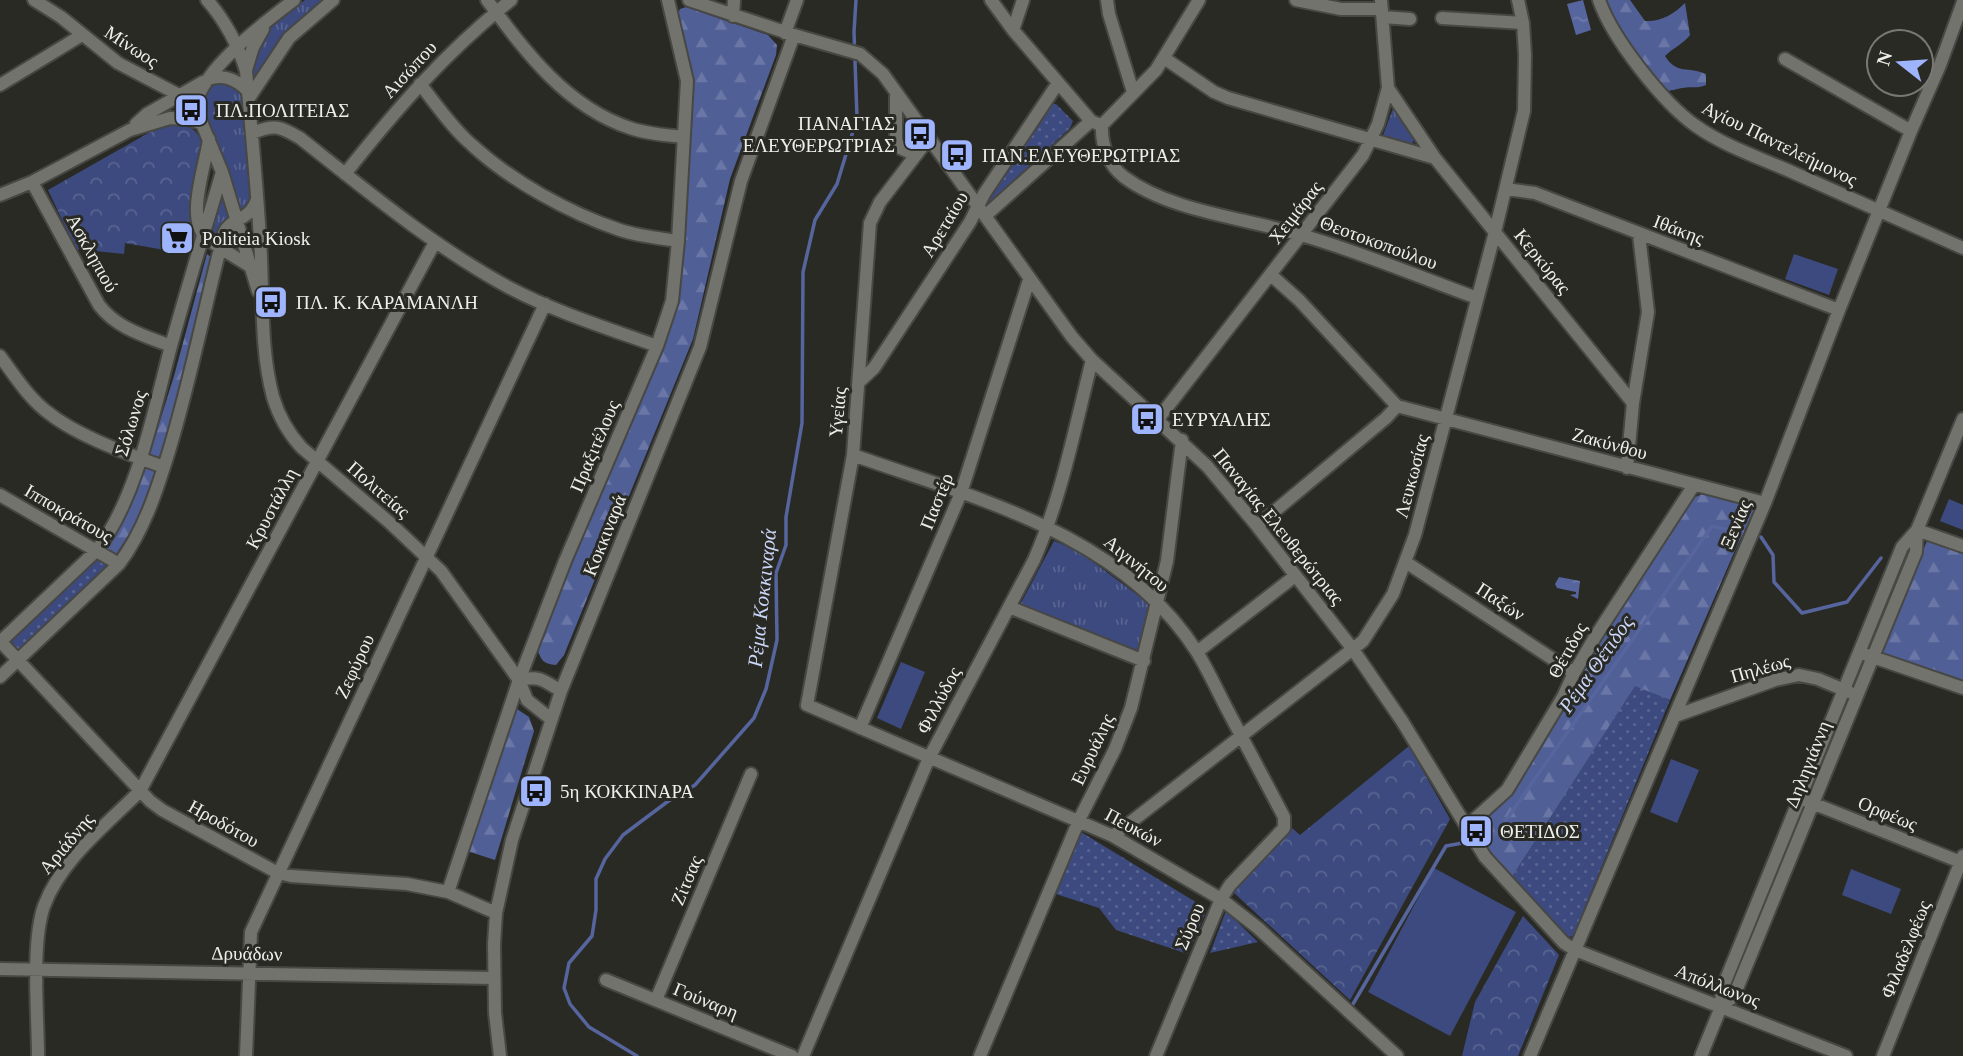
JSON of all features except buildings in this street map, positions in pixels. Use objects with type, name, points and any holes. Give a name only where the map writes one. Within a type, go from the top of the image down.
[{"type":"street","name":"Μίνωος","points":[[34,0],[118,63],[179,95]]},
{"type":"street","points":[[207,0],[218,13],[246,71]]},
{"type":"street","points":[[201,123],[195,107],[196,96],[206,81],[268,19],[294,0]]},
{"type":"street","points":[[130,130],[147,114],[206,81],[225,76],[241,84],[248,95],[289,38],[332,0]]},
{"type":"street","points":[[487,0],[555,83],[582,105],[627,128],[683,137]]},
{"type":"street","name":"Αισώπου","points":[[345,174],[385,123],[451,51],[511,0]]},
{"type":"street","name":"Πραξιτέλους","points":[[448,892],[519,680],[565,561],[657,346],[672,301],[687,81],[668,0]]},
{"type":"street","name":"Παναγίας Ελευθερώτριας","points":[[689,0],[860,54],[871,62],[929,138],[1029,280],[1092,359],[1182,440],[1257,526],[1352,648],[1402,721],[1485,857],[1564,943],[1575,950]]},
{"type":"street","points":[[733,16],[734,0]]},
{"type":"street","name":"Κοκκιναρά","points":[[500,1056],[494,978],[496,913],[512,840],[561,691],[700,347],[741,181],[790,34],[797,0]]},
{"type":"street","name":"Θεοτοκοπούλου","points":[[991,0],[1058,83],[1096,123],[1105,150],[1125,178],[1160,196],[1301,234],[1477,298]]},
{"type":"street","points":[[1013,30],[1023,0]]},
{"type":"street","points":[[1107,0],[1133,92]]},
{"type":"street","name":"Αρεταίου","points":[[859,382],[874,368],[982,212],[1096,123],[1156,70],[1199,0]]},
{"type":"street","points":[[1297,0],[1341,9],[1382,9],[1410,19]]},
{"type":"street","name":"Λευκωσίας","points":[[1113,836],[1363,641],[1381,615],[1407,563],[1495,232],[1524,111],[1523,23],[1518,0]]},
{"type":"street","name":"Αγίου Παντελεήμονος","points":[[1599,0],[1616,36],[1663,94],[1688,120],[1707,133],[1963,248]]},
{"type":"street","name":"Ξενίας","points":[[1530,1056],[1765,503],[1839,310],[1940,65],[1963,2]]},
{"type":"street","name":"Χειμάρας","points":[[1158,419],[1345,180],[1370,141],[1378,124],[1388,88],[1382,9]]},
{"type":"street","points":[[1442,18],[1523,23]]},
{"type":"street","points":[[246,71],[253,47],[268,19]]},
{"type":"street","points":[[0,85],[82,35]]},
{"type":"street","points":[[1164,58],[1214,92],[1228,98],[1435,158]]},
{"type":"street","points":[[1785,59],[1911,131]]},
{"type":"street","name":"Πολιτείας","points":[[246,71],[258,197],[263,308],[269,372],[277,406],[292,437],[426,556],[456,590],[519,680],[527,700],[551,719]]},
{"type":"street","name":"Αρεταίου","points":[[982,212],[984,194],[1058,83]]},
{"type":"street","points":[[420,84],[470,144],[532,188],[577,213],[612,227],[678,241]]},
{"type":"street","name":"Κερκύρας","points":[[1388,88],[1435,158],[1633,403]]},
{"type":"street","points":[[896,93],[896,141],[900,148],[916,155]]},
{"type":"street","points":[[0,195],[32,182],[130,130],[170,118],[201,123]]},
{"type":"street","name":"Πολιτείας","points":[[201,123],[222,172],[263,308]]},
{"type":"street","points":[[252,132],[269,126],[278,127],[300,138],[435,243],[510,288],[657,346]]},
{"type":"street","name":"Υγείας","points":[[807,705],[853,455],[870,223],[880,202],[929,138]]},
{"type":"street","points":[[209,139],[196,207],[199,224],[203,234],[251,267]]},
{"type":"street","name":"Σόλωνος","points":[[0,641],[107,538],[140,459],[222,172]]},
{"type":"street","name":"Ασκληπιού","points":[[32,182],[106,314],[114,321],[171,346]]},
{"type":"street","name":"Ιθάκης","points":[[1506,189],[1535,193],[1839,310]]},
{"type":"street","points":[[0,677],[119,564],[128,552],[144,520],[164,467],[227,226],[252,211],[258,197]]},
{"type":"street","points":[[1627,468],[1633,403],[1648,312],[1639,235]]},
{"type":"street","name":"Κρυστάλλη","points":[[140,791],[435,243]]},
{"type":"street","points":[[1257,526],[1386,418],[1397,405],[1299,300],[1270,275]]},
{"type":"street","name":"Παστέρ","points":[[860,728],[961,493],[1029,280]]},
{"type":"street","name":"Ζεφύρου","points":[[246,1056],[251,932],[545,304]]},
{"type":"street","points":[[0,355],[32,398],[50,414],[140,459],[164,467]]},
{"type":"street","name":"Φιλλύδος","points":[[803,1056],[929,758],[1034,560],[1048,527],[1058,498],[1092,359]]},
{"type":"street","name":"Ζακύνθου","points":[[1397,405],[1765,503]]},
{"type":"street","name":"Δηληγιάννη","points":[[1701,1056],[1721,1007],[1722,989],[1799,798],[1916,552],[1917,530],[1963,419]]},
{"type":"street","name":"Ευρυάλης","points":[[980,1056],[1079,820],[1124,728],[1144,661],[1167,561],[1182,440]]},
{"type":"street","name":"Αιγινήτου","points":[[853,455],[1048,527],[1082,544],[1137,584],[1157,602],[1196,652],[1284,817],[1284,828]]},
{"type":"street","name":"Θέτιδος","points":[[1466,827],[1507,790],[1563,697],[1574,673],[1694,485]]},
{"type":"street","name":"Ιπποκράτους","points":[[0,495],[119,564]]},
{"type":"street","points":[[1917,530],[1963,546]]},
{"type":"street","name":"Παξών","points":[[1407,563],[1574,673]]},
{"type":"street","points":[[1196,652],[1295,576]]},
{"type":"street","points":[[1009,607],[1144,661]]},
{"type":"street","name":"Ηροδότου","points":[[0,641],[140,791],[162,810],[278,873],[396,883],[448,892],[496,913]]},
{"type":"street","points":[[1866,655],[1963,688]]},
{"type":"street","name":"Πηλέως","points":[[1675,716],[1775,680],[1799,675],[1818,679],[1850,692]]},
{"type":"street","points":[[519,680],[539,678],[561,691]]},
{"type":"street","name":"Δηληγιάννη","points":[[1721,1007],[1734,996],[1813,803],[1850,692]]},
{"type":"street","name":"Πευκών","points":[[807,705],[1079,820],[1113,836],[1221,899],[1258,928],[1397,1056]]},
{"type":"street","name":"Ζίτσας","points":[[656,1000],[751,774]]},
{"type":"street","name":"Αριάδνης","points":[[38,1056],[39,926],[51,890],[92,839],[140,791]]},
{"type":"street","name":"Ορφέως","points":[[1799,798],[1962,861]]},
{"type":"street","name":"Σύρου","points":[[1156,1056],[1221,899],[1230,885],[1284,828]]},
{"type":"street","name":"Φιλαδελφέως","points":[[1883,1056],[1962,861]]},
{"type":"street","points":[[1757,902],[1770,907]]},
{"type":"street","name":"Απόλλωνος","points":[[1575,950],[1846,1056]]},
{"type":"street","name":"Δρυάδων","points":[[0,969],[494,978]]},
{"type":"street","name":"Γούναρη","points":[[606,980],[792,1056]]},
{"type":"green space","points":[[305,0],[326,0],[259,78],[254,80],[261,42],[283,16]]},
{"type":"green space","points":[[1604,0],[1630,0],[1645,21],[1667,16],[1685,3],[1690,35],[1665,56],[1678,68],[1706,74],[1706,85],[1664,91],[1634,54]]},
{"type":"green space","points":[[686,7],[768,35],[777,45],[776,55],[730,179],[693,339],[564,655],[556,665],[548,664],[543,661],[537,648],[568,564],[661,352],[692,92],[689,62],[676,17],[680,9]]},
{"type":"green space","points":[[218,82],[227,83],[234,88],[244,103],[254,198],[246,209],[240,208],[236,203],[214,134],[201,114],[200,96]]},
{"type":"green space","points":[[1052,104],[1056,104],[1073,121],[1070,128],[989,203],[988,202]]},
{"type":"green space","points":[[1394,106],[1414,140],[1411,146],[1382,138]]},
{"type":"green space","points":[[174,123],[192,129],[202,144],[194,228],[197,238],[193,252],[187,254],[125,243],[124,254],[76,249],[48,190],[159,127]]},
{"type":"green space","points":[[221,188],[230,216],[222,223],[216,237],[208,231]]},
{"type":"green space","points":[[207,254],[213,263],[160,460],[149,456]]},
{"type":"green space","points":[[1794,254],[1838,269],[1829,295],[1785,279]]},
{"type":"green space","points":[[145,466],[156,470],[135,525],[115,556],[106,549],[125,517]]},
{"type":"green space","points":[[1704,493],[1755,508],[1670,700],[1635,687],[1512,877],[1489,850],[1477,828],[1502,805],[1581,667],[1691,499]]},
{"type":"green space","points":[[1949,499],[1963,505],[1963,530],[1940,521]]},
{"type":"green space","points":[[1054,541],[1077,550],[1148,603],[1148,617],[1136,654],[1020,605]]},
{"type":"green space","points":[[1927,541],[1963,553],[1963,682],[1880,655]]},
{"type":"green space","points":[[97,557],[107,566],[19,651],[9,638]]},
{"type":"green space","points":[[901,662],[925,672],[901,729],[877,718]]},
{"type":"green space","points":[[1635,686],[1670,700],[1573,936],[1568,937],[1512,877]]},
{"type":"green space","points":[[517,709],[529,717],[534,731],[495,860],[467,851]]},
{"type":"green space","points":[[1409,746],[1450,819],[1350,1000],[1232,891],[1292,828],[1300,835]]},
{"type":"green space","points":[[1671,759],[1699,770],[1677,823],[1650,812]]},
{"type":"green space","points":[[1081,832],[1207,909],[1188,954],[1116,930],[1099,908],[1056,894]]},
{"type":"green space","points":[[1434,868],[1516,912],[1450,1036],[1368,992]]},
{"type":"green space","points":[[1851,869],[1901,889],[1891,914],[1842,895]]},
{"type":"green space","points":[[1226,911],[1258,942],[1210,953]]},
{"type":"green space","points":[[1523,916],[1559,955],[1518,1056],[1462,1056],[1475,1002]]},
{"type":"water","points":[[1583,0],[1591,30],[1576,35],[1567,4]]},
{"type":"water","points":[[1559,577],[1580,581],[1578,599],[1570,595],[1576,592],[1557,588],[1555,584]]},
{"type":"waterway","name":"Ρέμα Κοκκιναρά","points":[[637,1056],[589,1027],[570,1004],[564,988],[569,963],[592,936],[596,910],[596,879],[605,859],[623,835],[695,785],[754,718],[766,689],[777,640],[776,573],[786,545],[786,517],[802,423],[803,272],[815,220],[837,184],[857,118],[854,32],[856,0]]},
{"type":"waterway","name":"Ρέμα Θέτιδος","points":[[1483,837],[1497,833],[1712,526],[1742,533]]},
{"type":"waterway","name":"Ρέμα Θέτιδος","points":[[1761,537],[1773,555],[1774,582],[1802,613],[1847,602],[1881,558]]},
{"type":"waterway","name":"Ρέμα Θέτιδος","points":[[1353,1004],[1446,846],[1468,842]]},
{"type":"place","name":"ΠΛ.ΠΟΛΙΤΕΙΑΣ","points":[[191,110]]},
{"type":"place","name":"ΠΑΝΑΓΙΑΣ ΕΛΕΥΘΕΡΩΤΡΙΑΣ","points":[[920,134]]},
{"type":"place","name":"ΠΑΝ.ΕΛΕΥΘΕΡΩΤΡΙΑΣ","points":[[957,155]]},
{"type":"place","name":"Politeia Kiosk","points":[[177,238]]},
{"type":"place","name":"ΠΛ. Κ. ΚΑΡΑΜΑΝΛΗ","points":[[271,302]]},
{"type":"place","name":"ΕΥΡΥΑΛΗΣ","points":[[1147,419]]},
{"type":"place","name":"5η ΚΟΚΚΙΝΑΡΑ","points":[[536,791]]},
{"type":"place","name":"ΘΕΤΙΔΟΣ","points":[[1476,831]]}]
